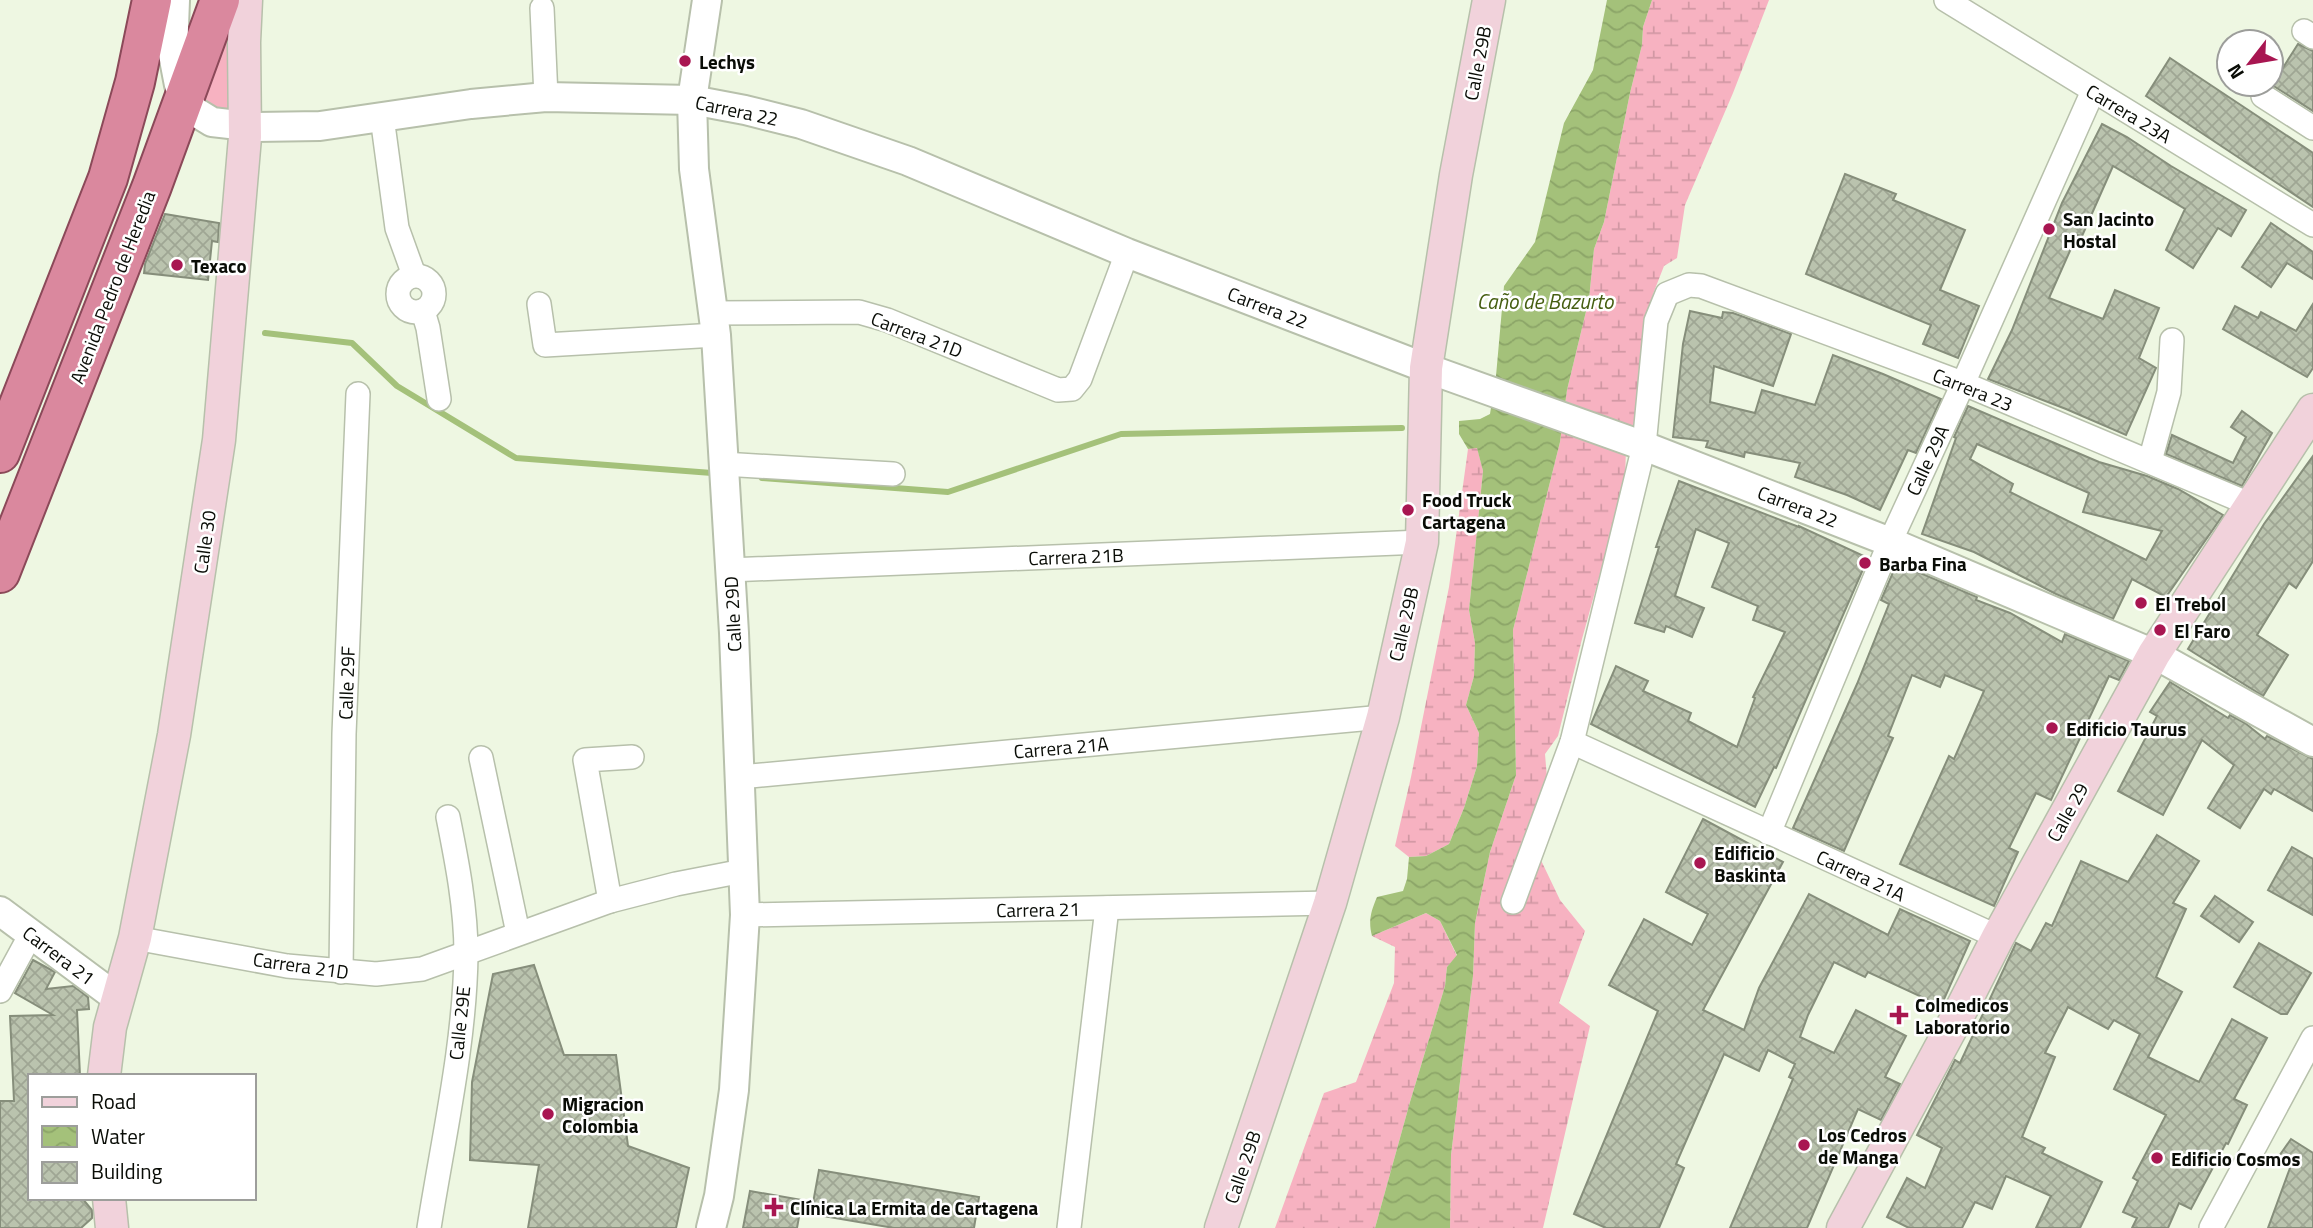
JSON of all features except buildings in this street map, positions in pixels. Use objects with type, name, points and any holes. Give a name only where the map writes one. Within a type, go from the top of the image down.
[{"type":"highway","points":[[0,453],[108,178],[135,82],[152,0]]},
{"type":"highway","name":"Avenida Pedro de Heredia","points":[[0,573],[142,211],[220,0]]},
{"type":"main road","name":"Calle 30","points":[[104,1074],[110,1027],[135,938],[174,734],[219,440],[244,126],[246,0]]},
{"type":"main road","name":"Calle 29B","points":[[1221,1228],[1331,903],[1383,717],[1422,541],[1426,368],[1456,175],[1489,0]]},
{"type":"main road","name":"Calle 29","points":[[1843,1228],[1998,937],[2154,654],[2313,410]]},
{"type":"main road","points":[[109,1200],[112,1228]]},
{"type":"street","points":[[175,0],[173,54],[184,97]]},
{"type":"street","name":"Calle 29D","points":[[707,0],[692,100],[694,169],[714,324],[746,915],[734,1090],[712,1228]]},
{"type":"street","name":"Carrera 23A","points":[[1946,0],[2313,225]]},
{"type":"street","points":[[542,9],[546,97]]},
{"type":"street","name":"Calle 29A","points":[[1769,833],[1890,542],[2093,91]]},
{"type":"street","name":"Carrera 22","points":[[184,97],[194,111],[212,122],[244,126],[320,126],[471,104],[546,97],[692,100],[801,124],[896,157],[1127,253],[1426,368],[1635,443],[1890,542],[2154,654],[2313,742]]},
{"type":"street","points":[[2266,98],[2313,128]]},
{"type":"street","points":[[382,117],[397,229],[414,275],[423,276],[430,281],[434,289],[435,298],[423,311],[439,399]]},
{"type":"street","name":"Carrera 21D","points":[[539,304],[545,345],[714,324],[859,312],[887,320],[1058,390],[1072,389],[1080,379],[1127,253]]},
{"type":"street","name":"Carrera 23","points":[[1635,443],[1656,321],[1667,294],[1689,285],[1701,286],[1962,383],[2252,505]]},
{"type":"street","points":[[2150,461],[2169,392],[2172,340]]},
{"type":"street","name":"Calle 29F","points":[[341,972],[344,734],[358,394]]},
{"type":"street","points":[[1513,902],[1572,742],[1635,443]]},
{"type":"street","points":[[723,464],[893,474]]},
{"type":"street","name":"Carrera 21B","points":[[729,570],[1422,541]]},
{"type":"street","name":"Carrera 21A","points":[[740,777],[1383,717]]},
{"type":"street","name":"Carrera 21A","points":[[1572,742],[1998,937]]},
{"type":"street","points":[[610,901],[586,760],[632,757]]},
{"type":"street","points":[[481,758],[518,933]]},
{"type":"street","name":"Calle 29E","points":[[429,1228],[459,1037],[466,954],[462,884],[448,817]]},
{"type":"street","points":[[466,954],[610,901],[743,871]]},
{"type":"street","name":"Carrera 21","points":[[746,915],[1331,903]]},
{"type":"street","points":[[1069,1228],[1107,908]]},
{"type":"street","name":"Carrera 21","points":[[0,911],[117,998]]},
{"type":"street","points":[[0,991],[31,934]]},
{"type":"street","name":"Carrera 21D","points":[[135,938],[288,965],[376,974],[422,969],[466,954]]},
{"type":"street","points":[[2211,1228],[2313,1038]]},
{"type":"green space","points":[[236,0],[230,110],[219,111],[210,107],[194,91]]},
{"type":"green space","points":[[1652,0],[1769,0],[1685,205],[1677,258],[1664,266],[1653,294],[1639,414],[1626,446],[1625,483],[1558,736],[1545,754],[1547,778],[1538,854],[1560,900],[1585,931],[1559,1003],[1590,1026],[1543,1228],[1450,1228],[1451,1155],[1473,976],[1475,923],[1490,852],[1516,775],[1513,630],[1560,442],[1567,390],[1589,299],[1594,249],[1604,222],[1642,45],[1643,27]]},
{"type":"green space","points":[[1477,447],[1483,471],[1469,610],[1475,643],[1474,676],[1466,705],[1479,733],[1477,766],[1449,844],[1426,856],[1409,857],[1395,846],[1449,587],[1468,449]]},
{"type":"green space","points":[[1426,913],[1440,921],[1457,956],[1447,967],[1445,986],[1375,1228],[1275,1228],[1324,1093],[1356,1082],[1394,983],[1395,947],[1372,936]]},
{"type":"water","name":"Caño de Bazurto","points":[[1607,0],[1652,0],[1643,27],[1642,45],[1604,222],[1594,249],[1589,299],[1567,390],[1560,442],[1513,630],[1516,775],[1490,852],[1475,923],[1473,976],[1451,1155],[1450,1228],[1375,1228],[1445,986],[1447,967],[1457,955],[1440,921],[1426,913],[1372,936],[1372,912],[1377,897],[1403,891],[1409,857],[1426,856],[1449,844],[1477,766],[1479,733],[1466,705],[1474,676],[1475,643],[1469,610],[1483,471],[1477,448],[1468,449],[1459,434],[1459,421],[1480,419],[1490,414],[1504,286],[1535,242],[1564,123],[1593,70]]},
{"type":"waterway","points":[[265,333],[352,343],[397,386],[516,458],[712,473]]},
{"type":"waterway","points":[[762,478],[948,492],[1121,434],[1402,428]]},
{"type":"place","name":"Lechys","points":[[685,61]]},
{"type":"place","name":"San Jacinto Hostal","points":[[2049,229]]},
{"type":"place","name":"Texaco","points":[[177,265]]},
{"type":"place","name":"Food Truck Cartagena","points":[[1408,510]]},
{"type":"place","name":"Barba Fina","points":[[1865,563]]},
{"type":"place","name":"El Trebol","points":[[2141,603]]},
{"type":"place","name":"El Faro","points":[[2160,630]]},
{"type":"place","name":"Edificio Taurus","points":[[2052,728]]},
{"type":"place","name":"Edificio Baskinta","points":[[1700,863]]},
{"type":"place","name":"Colmedicos Laboratorio","points":[[1899,1015]]},
{"type":"place","name":"Migracion Colombia","points":[[548,1114]]},
{"type":"place","name":"Los Cedros de Manga","points":[[1804,1145]]},
{"type":"place","name":"Edificio Cosmos","points":[[2157,1158]]},
{"type":"place","name":"Clínica La Ermita de Cartagena","points":[[774,1207]]}]
